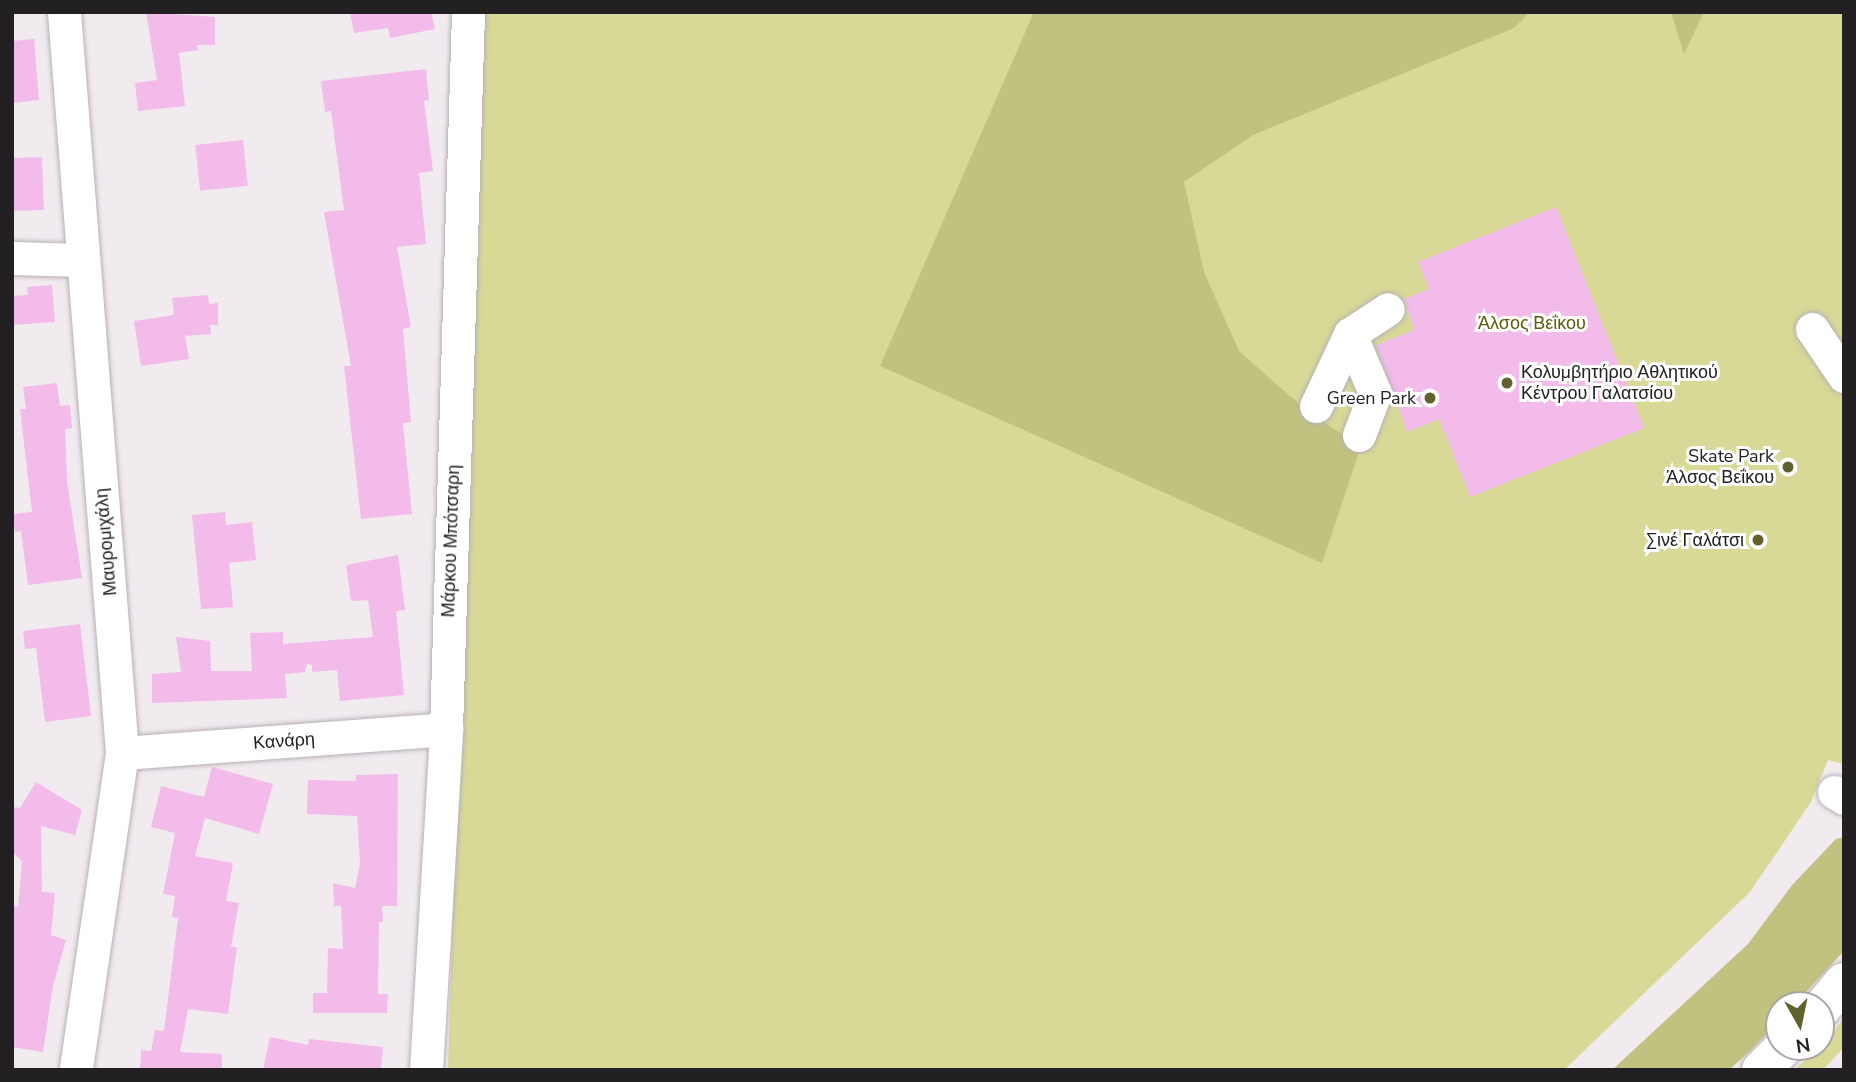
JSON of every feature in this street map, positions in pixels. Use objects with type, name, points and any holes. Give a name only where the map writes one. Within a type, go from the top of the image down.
[{"type":"street","name":"Μαυρομιχάλη","points":[[64,12],[122,752],[76,1070]]},
{"type":"street","name":"Μάρκου Μπότσαρη","points":[[426,1070],[446,729],[468,12]]},
{"type":"street","points":[[12,258],[83,260]]},
{"type":"street","points":[[1316,406],[1350,334],[1388,309]]},
{"type":"street","points":[[1812,329],[1844,376]]},
{"type":"street","points":[[1350,334],[1375,393],[1359,435]]},
{"type":"street","name":"Κανάρη","points":[[122,752],[446,729]]},
{"type":"green space","name":"Άλσος Βεΐκου","points":[[481,12],[1844,12],[1844,764],[1828,760],[1811,802],[1750,892],[1564,1070],[448,1070]]},
{"type":"green space","points":[[1034,12],[1530,12],[1514,28],[1253,135],[1184,182],[1204,272],[1239,351],[1309,413],[1361,446],[1322,563],[880,366]]},
{"type":"green space","points":[[1671,12],[1704,12],[1684,54]]},
{"type":"green space","points":[[1844,837],[1844,951],[1807,991],[1765,991],[1765,1036],[1751,1050],[1729,1070],[1612,1070],[1748,944],[1793,884],[1836,839]]},
{"type":"green space","points":[[1844,1018],[1844,1047],[1835,1057],[1835,1029]]},
{"type":"green space","points":[[1805,1061],[1831,1061],[1824,1069],[1794,1070]]},
{"type":"building","points":[[146,12],[215,17],[215,45],[197,45],[198,50],[179,53],[185,106],[138,111],[135,83],[157,80]]},
{"type":"building","points":[[350,12],[431,12],[435,29],[390,38],[388,28],[354,33]]},
{"type":"building","points":[[34,39],[39,100],[12,103],[12,41]]},
{"type":"building","points":[[426,69],[429,100],[424,101],[433,171],[419,173],[426,244],[397,247],[411,327],[403,329],[411,422],[403,423],[412,514],[361,519],[344,366],[351,366],[324,212],[344,210],[331,111],[325,112],[321,81]]},
{"type":"building","points":[[243,140],[248,186],[200,191],[195,145]]},
{"type":"building","points":[[42,157],[44,210],[14,211],[12,158]]},
{"type":"building","name":"Κολυμβητήριο Αθλητικού Κέντρου Γαλατσίου","points":[[1556,207],[1644,428],[1470,497],[1439,419],[1407,432],[1376,345],[1414,330],[1404,299],[1429,289],[1418,262]]},
{"type":"building","points":[[52,285],[55,322],[12,325],[12,296],[28,295],[27,287]]},
{"type":"building","points":[[208,295],[209,304],[218,303],[218,325],[210,325],[211,334],[185,336],[189,359],[141,366],[134,321],[174,315],[172,298]]},
{"type":"building","points":[[57,383],[60,406],[70,405],[72,428],[65,429],[67,481],[82,578],[28,585],[21,531],[15,532],[13,514],[32,512],[20,409],[26,409],[23,387]]},
{"type":"building","points":[[225,512],[226,525],[252,522],[256,560],[229,563],[233,607],[201,609],[192,515]]},
{"type":"building","points":[[398,555],[405,610],[396,611],[404,695],[340,701],[337,670],[312,672],[312,665],[307,664],[305,672],[285,674],[287,698],[152,703],[152,674],[181,672],[176,637],[210,641],[211,671],[252,671],[250,633],[283,632],[283,644],[373,637],[368,600],[351,601],[346,565]]},
{"type":"building","points":[[80,624],[91,716],[45,722],[36,648],[25,649],[23,631]]},
{"type":"building","points":[[212,767],[273,784],[259,834],[205,818],[195,856],[233,863],[226,901],[239,903],[231,947],[237,947],[228,1014],[188,1009],[180,1052],[222,1054],[222,1070],[140,1070],[141,1050],[151,1051],[155,1030],[164,1031],[178,918],[172,917],[175,896],[163,894],[175,833],[151,827],[161,786],[204,797]]},
{"type":"building","points":[[398,774],[397,906],[382,906],[383,922],[379,922],[378,994],[388,994],[387,1013],[313,1013],[313,993],[327,993],[328,948],[343,949],[341,906],[334,906],[333,883],[355,888],[360,864],[357,816],[307,814],[308,780],[356,781],[356,775]]},
{"type":"building","points":[[36,782],[82,810],[75,835],[41,826],[42,892],[55,893],[51,935],[66,940],[53,986],[43,1052],[12,1047],[12,906],[18,907],[22,861],[12,852],[12,807],[20,808]]},
{"type":"building","points":[[270,1037],[308,1045],[309,1039],[383,1047],[381,1070],[263,1070]]},
{"type":"place","name":"Κολυμβητήριο Αθλητικού Κέντρου Γαλατσίου","points":[[1507,383]]},
{"type":"place","name":"Green Park","points":[[1430,398]]},
{"type":"place","name":"Skate Park Άλσος Βεΐκου","points":[[1788,467]]},
{"type":"place","name":"Σινέ Γαλάτσι","points":[[1758,540]]}]
